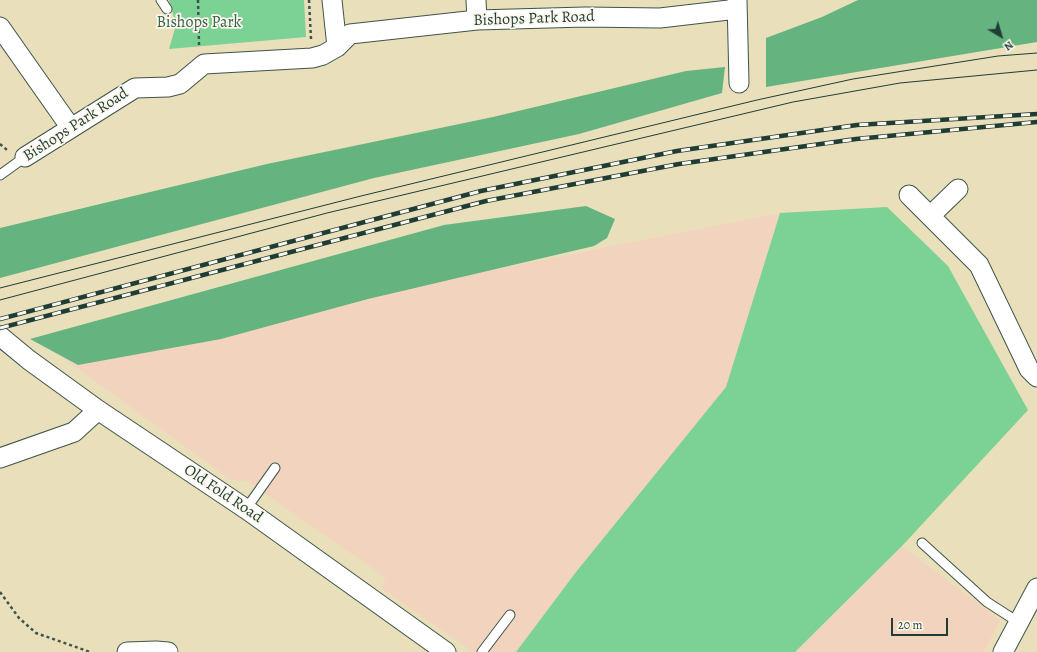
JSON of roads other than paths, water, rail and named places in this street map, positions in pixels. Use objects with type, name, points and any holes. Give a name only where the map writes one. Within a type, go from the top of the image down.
[{"type":"street","points":[[332,0],[337,47]]},
{"type":"street","points":[[476,0],[477,20]]},
{"type":"street","points":[[737,4],[739,83]]},
{"type":"street","name":"Bishops Park Road","points":[[25,158],[135,88],[168,87],[180,84],[204,64],[312,58],[323,55],[337,47],[350,34],[477,20],[585,17],[660,18],[737,4]]},
{"type":"street","points":[[0,27],[71,128]]},
{"type":"street","points":[[930,216],[958,189]]},
{"type":"street","points":[[909,195],[979,266],[1029,369],[1037,377]]},
{"type":"street","name":"Old Fold Road","points":[[0,336],[29,360],[98,410],[246,509],[446,652]]},
{"type":"street","points":[[0,458],[74,432],[98,410]]},
{"type":"street","points":[[1003,652],[1037,588]]},
{"type":"street","points":[[127,652],[156,650],[168,652]]},
{"type":"lane","points":[[161,0],[167,9]]},
{"type":"lane","name":"Bishops Park Road","points":[[0,175],[25,158]]},
{"type":"lane","points":[[246,509],[275,468]]},
{"type":"lane","points":[[922,543],[987,602],[1018,622]]},
{"type":"lane","points":[[482,652],[510,615]]},
{"type":"tram line","points":[[0,288],[361,196],[757,100],[853,79],[998,56],[1037,53]]},
{"type":"tram line","points":[[0,300],[327,213],[793,102],[900,83],[1037,70]]},
{"type":"railway","points":[[0,319],[481,191],[677,151],[857,125],[1037,114]]},
{"type":"railway","points":[[0,328],[486,201],[679,164],[856,139],[1037,122]]},
{"type":"park label","name":"Bishops Park","points":[[199,23]]}]
